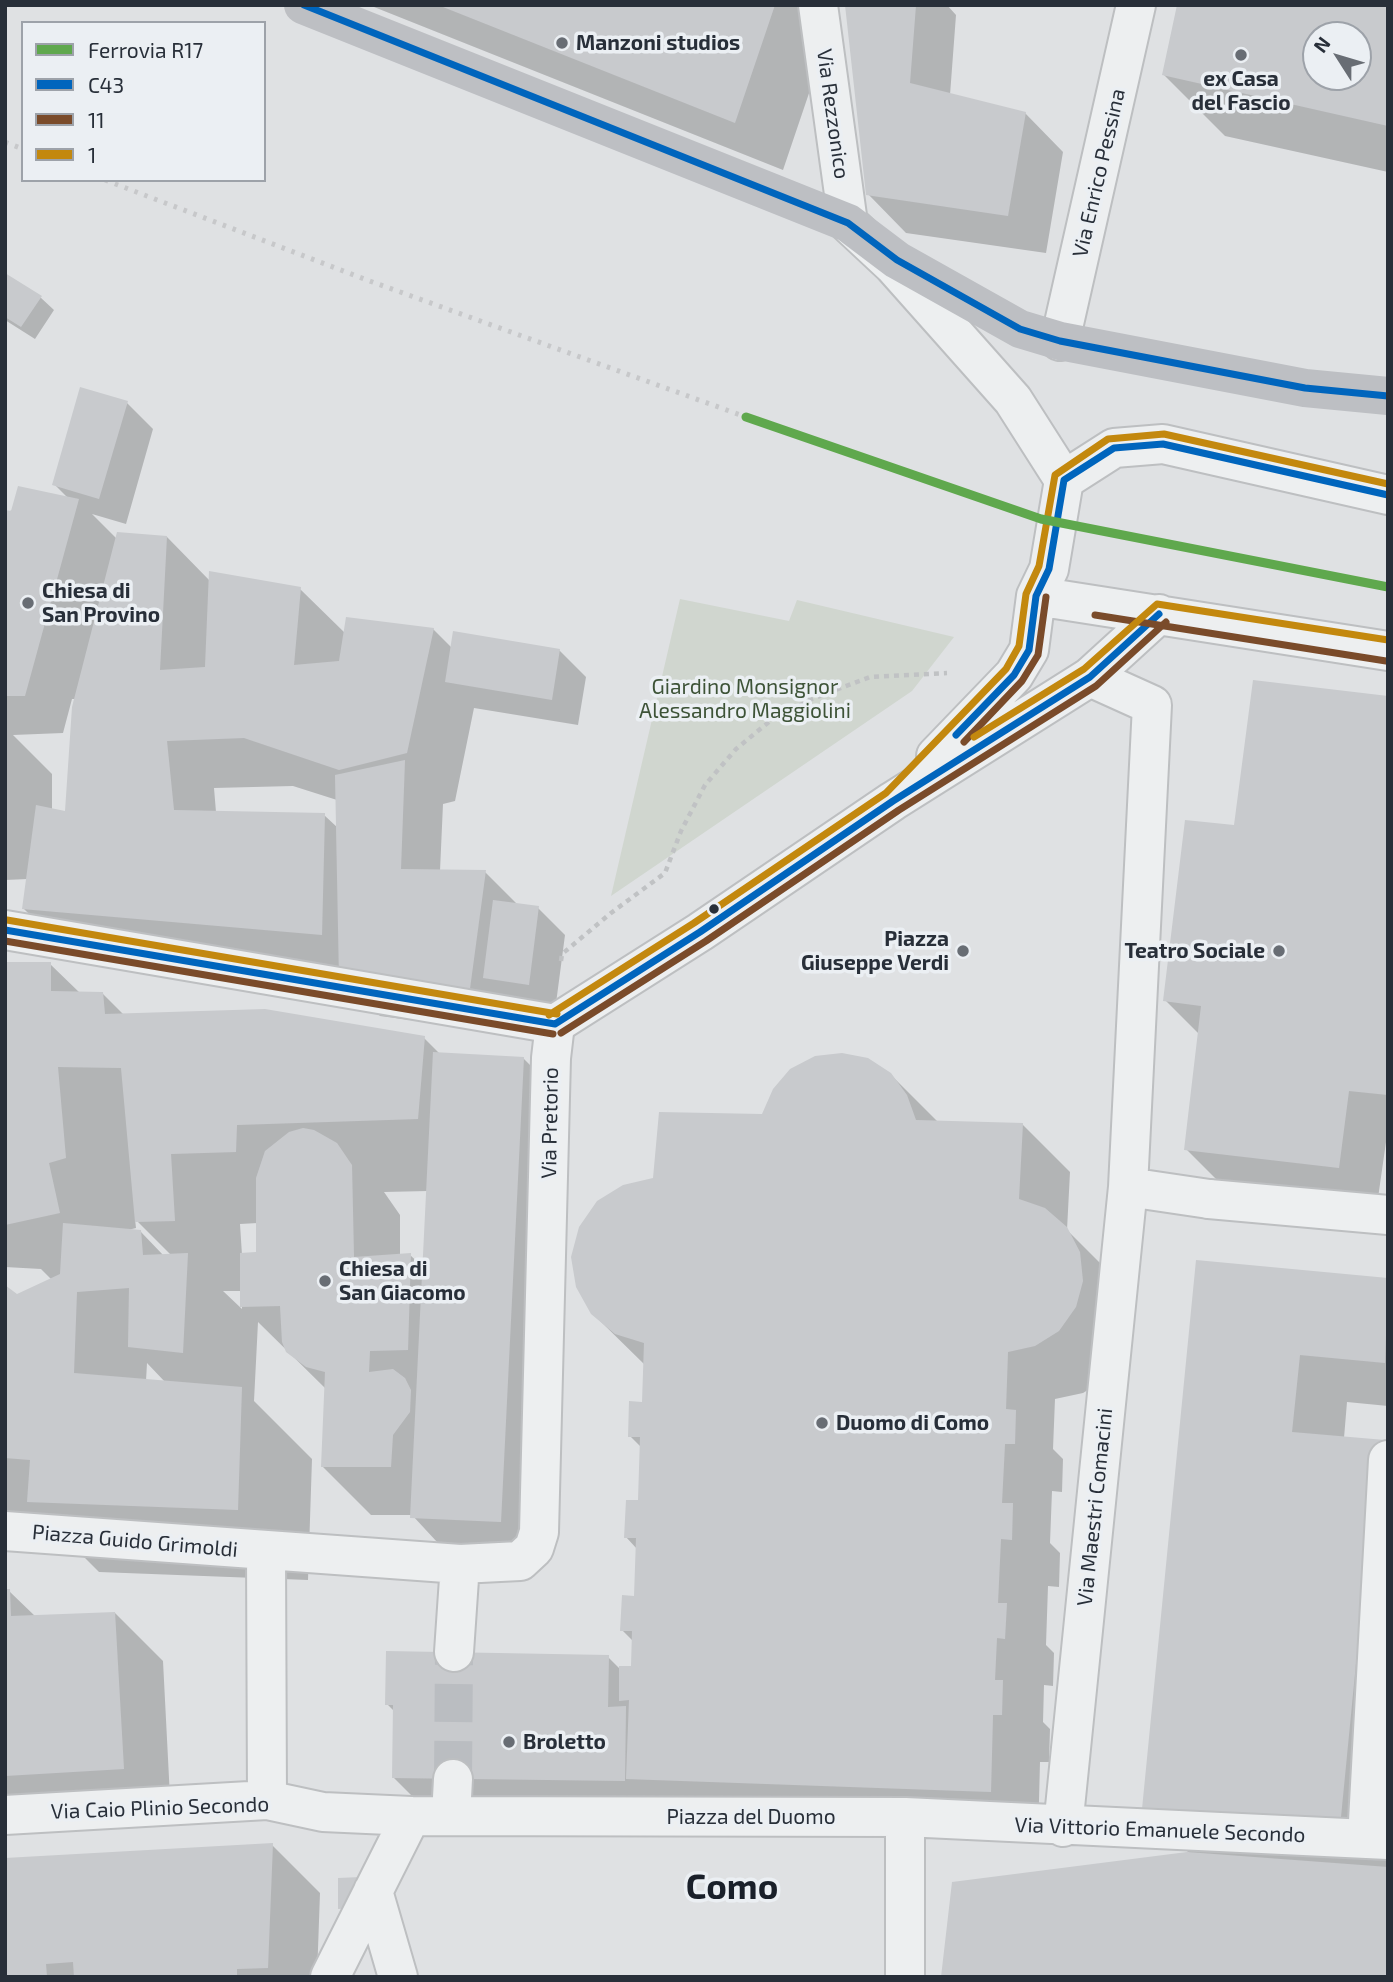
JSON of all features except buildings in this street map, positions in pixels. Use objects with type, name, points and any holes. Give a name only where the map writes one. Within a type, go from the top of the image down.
[{"type":"main road","points":[[303,5],[848,223],[897,260],[1020,328],[1060,341],[1305,388],[1382,394]]},
{"type":"street","name":"Via Rezzonico","points":[[818,5],[848,223]]},
{"type":"street","name":"Via Enrico Pessina","points":[[1060,341],[1136,5]]},
{"type":"street","points":[[848,223],[893,265],[1013,400],[1065,480],[1049,569],[1036,596],[1029,650],[1014,675],[893,801]]},
{"type":"street","points":[[1065,480],[1114,448],[1163,444],[1388,495]]},
{"type":"street","points":[[1036,596],[1388,651]]},
{"type":"street","points":[[5,930],[555,1024],[699,932],[893,801],[1090,677],[1159,614]]},
{"type":"street","points":[[1090,677],[1152,705],[1128,1187],[1209,1199],[1388,1215]]},
{"type":"street","name":"Via Pretorio","points":[[460,1564],[520,1561],[534,1548],[539,1532],[551,1058],[555,1024]]},
{"type":"street","name":"Via Maestri Comacini","points":[[1063,1826],[1128,1187]]},
{"type":"street","points":[[1377,1839],[1388,1460]]},
{"type":"street","name":"Piazza Guido Grimoldi","points":[[5,1531],[460,1564]]},
{"type":"street","name":"Piazza Guido Grimoldi","points":[[266,1552],[267,1800]]},
{"type":"street","points":[[454,1652],[460,1564]]},
{"type":"street","points":[[452,1816],[453,1779]]},
{"type":"street","name":"Via Caio Plinio Secondo","points":[[5,1815],[267,1800],[323,1812],[356,1814]]},
{"type":"street","name":"Piazza del Duomo","points":[[356,1814],[919,1818]]},
{"type":"street","points":[[330,1977],[411,1816]]},
{"type":"street","points":[[905,1977],[919,1818]]},
{"type":"street","points":[[919,1818],[928,1977]]},
{"type":"street","name":"Via Vittorio Emanuele Secondo","points":[[919,1818],[1377,1839]]},
{"type":"street","points":[[373,1891],[398,1977]]},
{"type":"path","points":[[665,873],[681,831],[705,785],[736,749],[770,721],[812,699],[870,677],[952,673]]},
{"type":"green space","name":"Giardino Monsignor Alessandro Maggiolini","points":[[680,599],[789,621],[797,600],[954,637],[912,691],[611,896]]},
{"type":"tunnel","points":[[453,1779],[454,1652]]},
{"type":"railway","points":[[5,142],[21,148]]},
{"type":"railway","points":[[110,182],[367,280],[746,417]]},
{"type":"rail line","name":"R17","points":[[746,417],[1041,519],[1388,587]]},
{"type":"transit line","name":"C43","points":[[304,5],[848,223],[897,260],[1020,329],[1060,341],[1305,388],[1388,396]]},
{"type":"transit line","name":"1","points":[[549,1015],[694,923],[886,793],[1006,669],[1019,646],[1026,594],[1039,566],[1055,475],[1108,439],[1164,434],[1388,484]]},
{"type":"transit line","name":"C43","points":[[956,735],[1014,675],[1029,650],[1036,596],[1049,569],[1064,480],[1114,448],[1163,444],[1388,495]]},
{"type":"transit line","name":"11","points":[[964,742],[1022,681],[1038,655],[1046,597]]},
{"type":"transit line","name":"1","points":[[974,737],[1084,669],[1157,604],[1388,640]]},
{"type":"transit line","name":"C43","points":[[5,930],[555,1024],[700,932],[893,801],[1090,677],[1159,614]]},
{"type":"transit line","name":"11","points":[[1095,615],[1386,661]]},
{"type":"transit line","name":"11","points":[[561,1033],[706,941],[899,810],[1096,686],[1166,622]]},
{"type":"transit line","name":"1","points":[[7,920],[557,1014]]},
{"type":"transit line","name":"11","points":[[5,941],[553,1034]]},
{"type":"place","name":"Manzoni studios","points":[[562,43]]},
{"type":"place","name":"ex Casa del Fascio","points":[[1241,55]]},
{"type":"place","name":"Chiesa di San Provino","points":[[28,603]]},
{"type":"place","name":"Piazza Giuseppe Verdi","points":[[963,951]]},
{"type":"place","name":"Teatro Sociale","points":[[1279,951]]},
{"type":"place","name":"Chiesa di San Giacomo","points":[[325,1281]]},
{"type":"place","name":"Duomo di Como","points":[[822,1423]]},
{"type":"place","name":"Broletto","points":[[509,1742]]},
{"type":"district","name":"Como","points":[[732,1887]]}]
